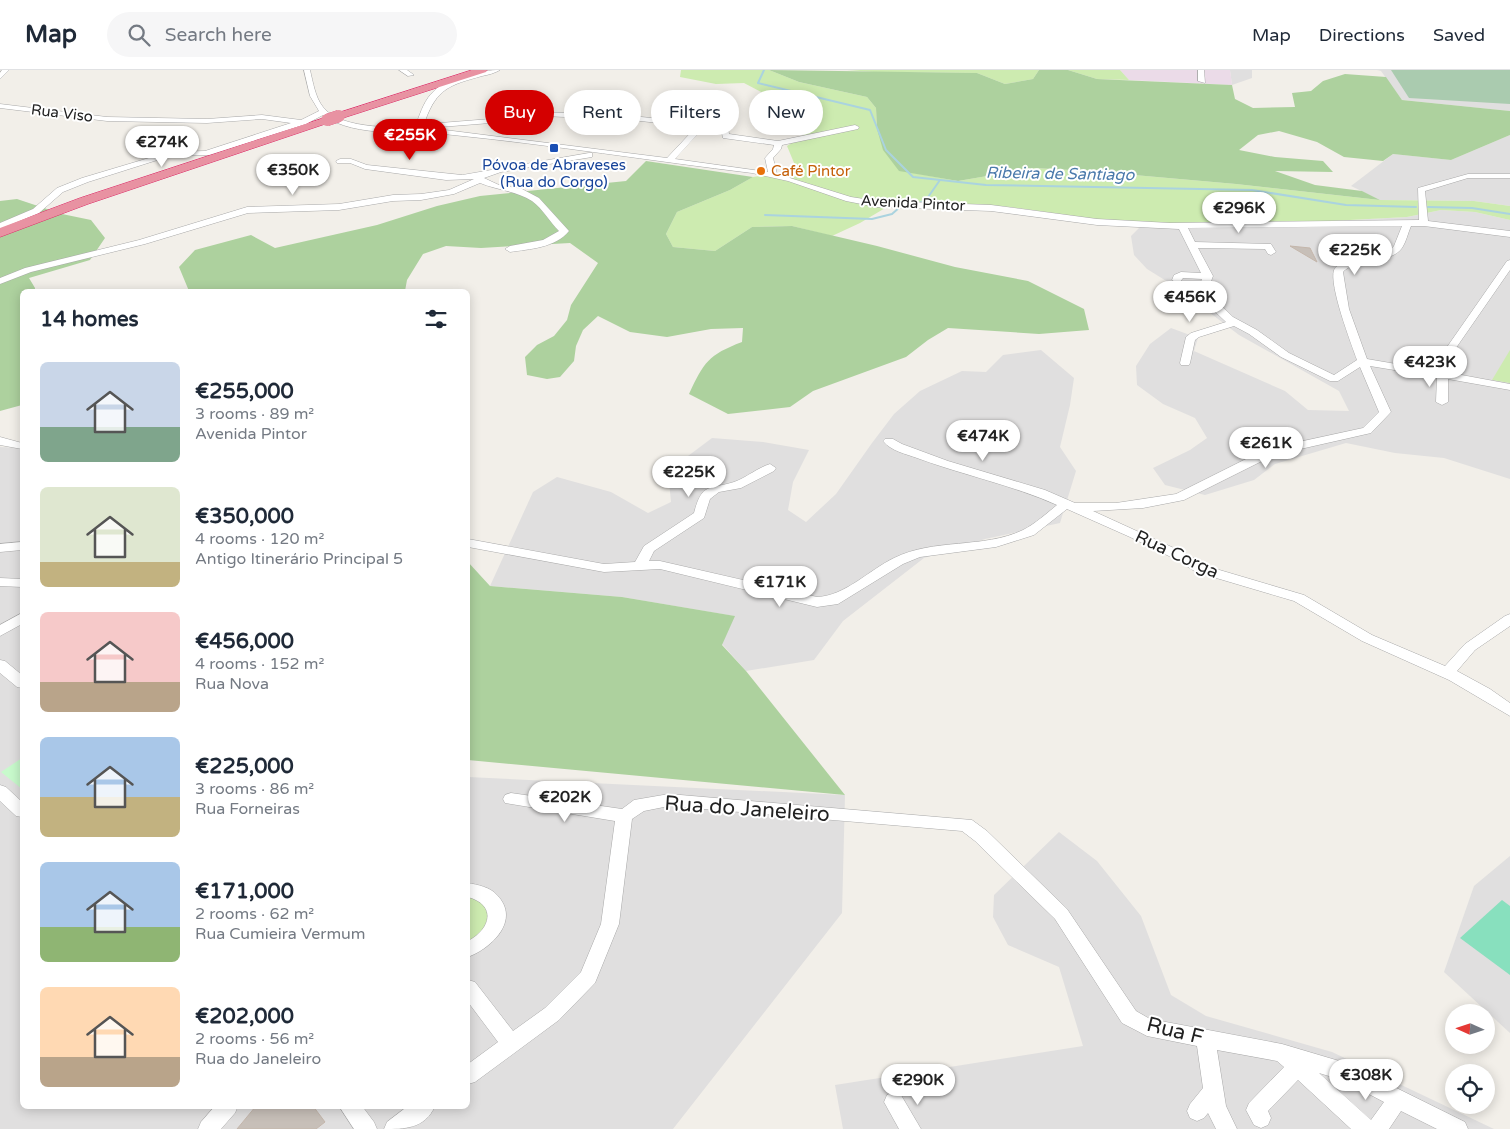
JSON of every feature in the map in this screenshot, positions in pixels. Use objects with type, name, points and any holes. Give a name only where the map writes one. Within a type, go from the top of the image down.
[{"type":"highway","points":[[0,232],[325,116],[339,116],[482,70]]},
{"type":"street","points":[[0,77],[6,70]]},
{"type":"street","points":[[0,226],[36,211],[60,190],[85,180],[170,154],[206,153],[325,116],[316,105],[307,70]]},
{"type":"street","points":[[402,70],[410,75]]},
{"type":"street","points":[[496,70],[447,86],[437,92],[426,107],[421,122],[426,128],[543,114],[651,120]]},
{"type":"street","points":[[1201,70],[1202,81]]},
{"type":"street","name":"Rua Viso","points":[[0,106],[107,118],[207,121],[262,117],[303,122]]},
{"type":"street","name":"Avenida Pintor","points":[[325,116],[370,127],[426,128],[773,175],[798,181],[849,199],[877,204],[991,208],[1097,222],[1182,226],[1424,223],[1510,234]]},
{"type":"street","points":[[726,135],[778,143],[855,127]]},
{"type":"street","points":[[668,160],[692,135]]},
{"type":"street","points":[[773,175],[769,158],[777,149],[778,143]]},
{"type":"street","points":[[0,281],[28,270],[142,242],[247,210],[339,207],[392,198],[421,197],[451,192],[500,170],[586,156],[597,152]]},
{"type":"street","points":[[340,161],[351,161],[365,167],[446,177],[481,177],[497,187],[519,191],[536,200],[564,230],[559,237],[548,242],[510,249]]},
{"type":"street","points":[[1424,223],[1421,190],[1468,176],[1510,176]]},
{"type":"street","points":[[470,543],[604,568],[660,565],[817,602],[833,601],[898,561],[917,553],[996,544],[1029,532],[1066,504],[1092,508],[1180,497],[1270,452],[1367,431],[1385,412],[1382,401],[1363,361],[1344,309],[1338,272],[1340,268],[1346,265],[1394,252],[1408,223]]},
{"type":"street","points":[[1182,226],[1208,276],[1205,284],[1211,302],[1235,322],[1285,355],[1334,379],[1363,361],[1510,387]]},
{"type":"street","points":[[1192,245],[1268,246],[1271,252]]},
{"type":"street","points":[[1442,402],[1438,374],[1510,263]]},
{"type":"street","points":[[1176,280],[1181,275],[1208,276]]},
{"type":"street","points":[[1185,363],[1190,339],[1195,335],[1235,322]]},
{"type":"street","points":[[0,441],[20,446]]},
{"type":"street","name":"Rua Corga","points":[[889,441],[944,464],[1041,493],[1135,534],[1182,557],[1201,570],[1299,598],[1367,638],[1447,673],[1485,693],[1510,711]]},
{"type":"street","points":[[640,566],[649,550],[700,515],[704,498],[715,489],[737,485],[770,468]]},
{"type":"street","points":[[0,548],[20,546]]},
{"type":"street","points":[[0,582],[20,583]]},
{"type":"street","points":[[0,631],[20,619]]},
{"type":"street","points":[[1447,673],[1470,648],[1510,619]]},
{"type":"street","points":[[0,666],[20,681]]},
{"type":"street","points":[[0,791],[20,808]]},
{"type":"street","points":[[470,1073],[552,1014],[588,977],[610,924],[624,816],[511,799]]},
{"type":"street","name":"Rua do Janeleiro","points":[[624,816],[640,805],[669,800],[966,825],[981,836]]},
{"type":"street","name":"Rua F","points":[[981,836],[1061,914],[1129,1017],[1147,1027],[1282,1053],[1346,1072],[1458,1129]]},
{"type":"street","points":[[470,890],[479,892],[488,897],[494,905],[497,914],[496,924],[490,934],[470,948]]},
{"type":"street","points":[[470,991],[511,1042]]},
{"type":"street","points":[[1206,1038],[1216,1108],[1226,1129]]},
{"type":"street","points":[[1282,1053],[1366,1129]]},
{"type":"street","points":[[1261,1118],[1256,1110],[1298,1067]]},
{"type":"street","points":[[1197,1111],[1213,1091]]},
{"type":"street","points":[[1377,1129],[1398,1098]]},
{"type":"street","points":[[894,1102],[911,1129]]},
{"type":"street","points":[[208,1129],[225,1109]]},
{"type":"street","points":[[351,1109],[367,1129]]},
{"type":"street","points":[[394,1129],[421,1109]]},
{"type":"shaded area","points":[[1120,70],[1230,70],[1232,85],[1129,80]]},
{"type":"shaded area","points":[[1230,70],[1252,70],[1252,78],[1232,85]]},
{"type":"shaded area","points":[[1377,70],[1510,70],[1510,111],[1402,100],[1381,71]]},
{"type":"shaded area","points":[[1510,135],[1510,206],[1474,201],[1380,200],[1351,186],[1393,154],[1451,160]]},
{"type":"shaded area","points":[[1441,210],[1475,212],[1510,220],[1510,479],[1444,458],[1395,453],[1346,443],[1275,464],[1254,480],[1205,495],[1165,485],[1153,468],[1190,450],[1207,438],[1195,418],[1163,404],[1137,385],[1136,366],[1150,344],[1171,328],[1198,338],[1194,351],[1285,391],[1308,410],[1349,411],[1339,391],[1239,335],[1176,287],[1147,269],[1134,255],[1131,236],[1144,223],[1273,224],[1407,217]]},
{"type":"shaded area","points":[[1041,350],[1074,378],[1060,447],[1076,471],[1060,523],[985,539],[924,558],[843,621],[814,660],[746,671],[722,644],[734,616],[622,597],[490,586],[533,492],[557,477],[611,492],[648,513],[671,502],[668,471],[712,438],[763,442],[809,450],[793,482],[788,510],[806,522],[836,494],[894,414],[920,391],[962,371],[986,372],[1003,355]]},
{"type":"shaded area","points":[[0,447],[20,448],[20,1109],[470,1109],[470,777],[845,795],[842,913],[673,1129],[0,1129]]},
{"type":"shaded area","points":[[1059,832],[1097,861],[1141,916],[1171,995],[1206,1016],[1332,1052],[1445,1106],[1445,1114],[1462,1114],[1494,1129],[843,1129],[835,1085],[1083,1046],[1059,967],[1008,945],[993,917],[994,895]]},
{"type":"shaded area","points":[[1510,856],[1510,1033],[1495,1019],[1495,1004],[1479,1004],[1444,972],[1474,886]]},
{"type":"green space","points":[[681,70],[769,70],[799,82],[867,97],[876,108],[877,129],[903,171],[958,181],[1034,168],[1089,171],[1236,184],[1380,200],[1474,201],[1510,206],[1510,220],[1475,212],[1441,210],[1407,217],[1273,224],[1174,224],[1094,219],[1010,207],[897,201],[860,223],[832,236],[792,226],[752,227],[715,251],[673,247],[666,234],[677,212],[730,190],[753,177],[797,170],[787,146],[804,135],[823,135],[823,90],[757,90],[744,83],[716,84],[680,77]]},
{"type":"green space","points":[[769,70],[977,73],[1005,84],[1033,79],[1039,70],[1068,70],[1097,79],[1232,85],[1235,99],[1253,108],[1295,107],[1292,93],[1311,91],[1323,81],[1345,74],[1386,77],[1402,100],[1510,111],[1510,135],[1451,160],[1393,154],[1383,161],[1344,157],[1317,142],[1279,131],[1258,135],[1239,150],[1275,157],[1323,161],[1333,172],[1275,171],[1315,185],[1362,191],[1380,200],[1236,184],[1034,168],[958,181],[899,171],[883,150],[877,129],[876,108],[867,97],[799,82]]},
{"type":"green space","points":[[847,70],[1039,70],[1033,79],[1005,84],[977,73]]},
{"type":"green space","points":[[1068,70],[1120,70],[1129,80],[1097,79]]},
{"type":"green space","points":[[1391,70],[1510,70],[1510,104],[1409,98]]},
{"type":"green space","points":[[646,161],[753,177],[730,190],[677,212],[666,234],[673,247],[715,251],[752,227],[792,226],[955,267],[1028,281],[1084,309],[1089,330],[1039,334],[948,328],[906,357],[813,391],[790,407],[728,414],[689,394],[708,361],[721,351],[742,342],[743,328],[711,329],[667,337],[630,332],[598,316],[583,330],[576,346],[574,361],[560,377],[547,379],[527,375],[525,357],[537,345],[554,336],[567,320],[571,305],[598,263],[570,243],[481,248],[446,246],[423,254],[407,280],[405,289],[188,289],[179,267],[195,250],[251,235],[275,248],[377,225],[437,206],[480,196],[626,181]]},
{"type":"green space","points":[[17,199],[62,214],[91,220],[105,238],[90,260],[29,278],[35,289],[20,289],[20,406],[0,411],[0,201]]},
{"type":"green space","points":[[1510,350],[1510,383],[1492,380]]},
{"type":"green space","points":[[470,564],[490,586],[622,597],[735,616],[722,645],[746,671],[845,795],[470,760]]},
{"type":"green space","points":[[20,759],[20,787],[1,772]]},
{"type":"green space","points":[[470,898],[478,900],[487,910],[486,924],[476,936],[470,940]]},
{"type":"green space","points":[[1502,900],[1510,906],[1510,975],[1460,938]]},
{"type":"building","points":[[1290,246],[1310,248],[1317,262]]},
{"type":"building","points":[[254,1109],[315,1109],[325,1122],[316,1129],[237,1129]]},
{"type":"waterway","name":"Ribeira de Santiago","points":[[764,70],[758,83],[870,110],[886,150],[913,177],[986,185],[1252,190],[1346,205],[1416,207]]},
{"type":"waterway","points":[[917,204],[926,200],[940,180]]},
{"type":"waterway","points":[[765,215],[872,219],[892,214],[900,207]]},
{"type":"waterway","name":"Ribeira de Santiago","points":[[1428,207],[1472,208],[1510,214]]},
{"type":"place","name":"Póvoa de Abraveses (Rua do Corgo)","points":[[554,148]]},
{"type":"place","name":"Café Pintor","points":[[761,171]]}]
